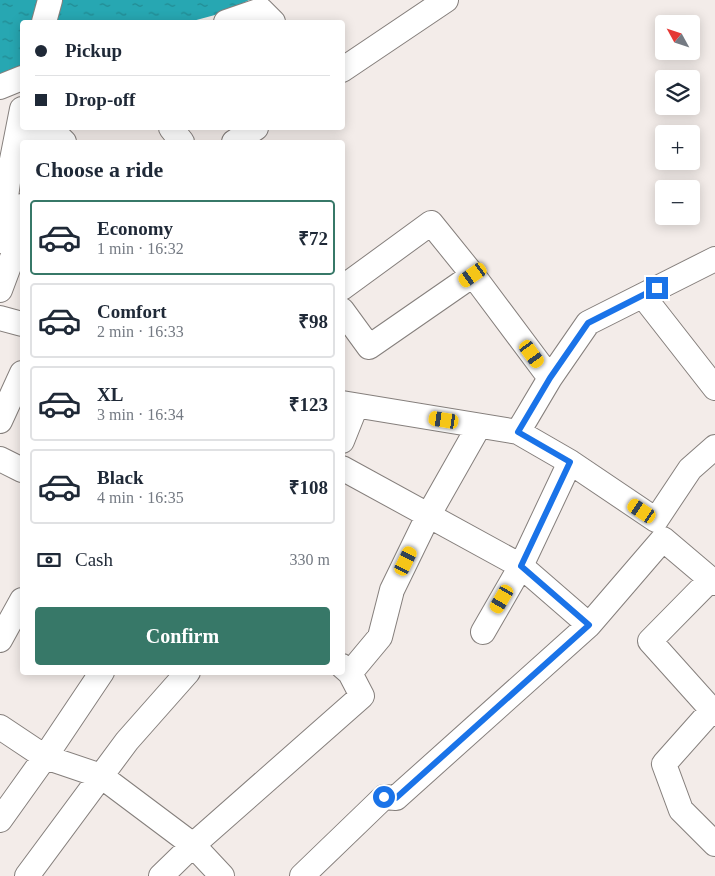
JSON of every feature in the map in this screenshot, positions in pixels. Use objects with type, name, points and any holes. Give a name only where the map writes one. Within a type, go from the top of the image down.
[{"type":"street","points":[[45,20],[50,0]]},
{"type":"street","points":[[345,68],[446,0]]},
{"type":"street","points":[[232,20],[261,10],[271,20]]},
{"type":"street","points":[[0,87],[20,79]]},
{"type":"street","points":[[0,241],[9,175],[20,119]]},
{"type":"street","points":[[52,130],[62,140]]},
{"type":"street","points":[[173,130],[180,140]]},
{"type":"street","points":[[237,140],[253,130]]},
{"type":"street","points":[[0,290],[15,250],[20,219]]},
{"type":"street","points":[[345,286],[432,223],[550,378]]},
{"type":"street","points":[[518,432],[550,378],[588,323],[715,259]]},
{"type":"street","points":[[345,314],[369,347],[473,275]]},
{"type":"street","points":[[643,296],[713,383]]},
{"type":"street","points":[[0,318],[20,323]]},
{"type":"street","points":[[0,421],[20,376]]},
{"type":"street","points":[[345,426],[349,405],[518,432],[570,462],[659,530],[713,581],[650,641],[713,712],[664,764],[681,810],[715,844]]},
{"type":"street","points":[[161,876],[193,845],[362,696],[346,669],[380,637],[392,590],[428,516],[479,426]]},
{"type":"street","points":[[302,876],[384,797],[396,798],[589,625],[659,530],[690,469],[715,447]]},
{"type":"street","points":[[0,459],[20,469]]},
{"type":"street","points":[[483,632],[521,566],[570,462]]},
{"type":"street","points":[[345,470],[521,566],[589,625]]},
{"type":"street","points":[[0,640],[20,604]]},
{"type":"street","points":[[0,820],[100,675]]},
{"type":"street","points":[[28,876],[127,741],[185,675]]},
{"type":"street","points":[[3,737],[45,757],[101,776],[193,845],[217,874]]},
{"type":"water","points":[[0,0],[249,0],[226,12],[196,20],[20,20],[20,71],[0,76]]},
{"type":"route","points":[[384,797],[396,798],[589,625],[521,566],[570,462],[518,432],[550,378],[588,323],[657,288]]}]
